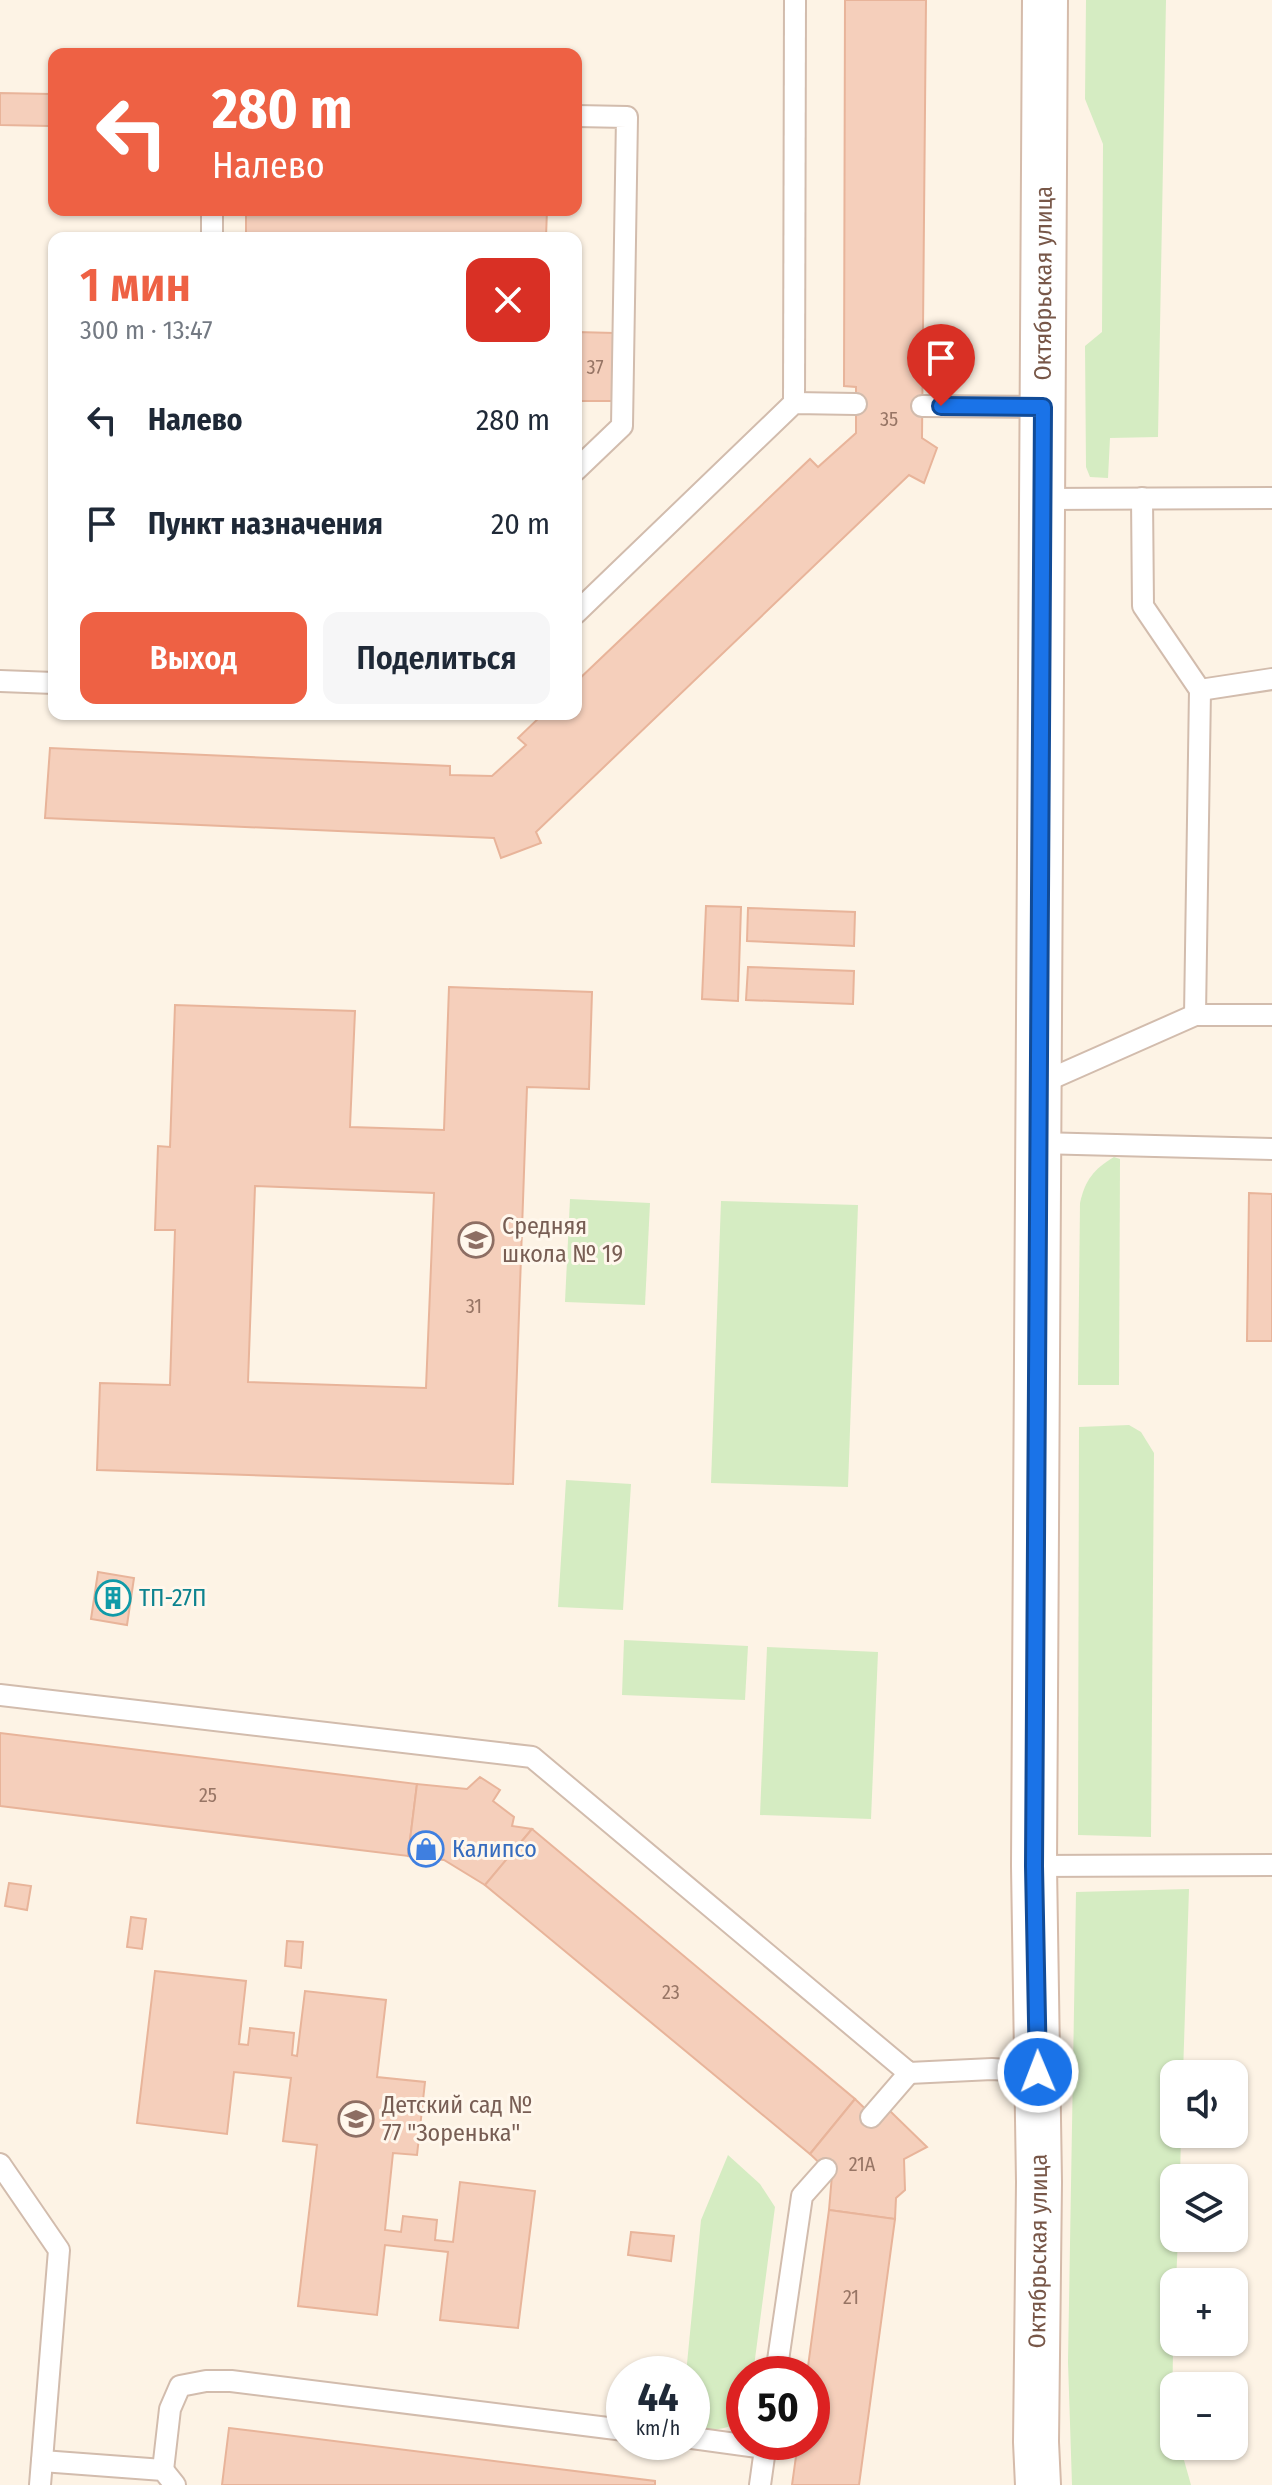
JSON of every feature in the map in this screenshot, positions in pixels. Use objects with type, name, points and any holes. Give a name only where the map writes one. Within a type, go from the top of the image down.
[{"type":"main road","name":"Октябрьская улица","points":[[1038,2485],[1038,2072],[1034,1866],[1045,0]]},
{"type":"lane","points":[[794,403],[795,0]]},
{"type":"lane","points":[[582,116],[627,117],[622,426],[582,464]]},
{"type":"lane","points":[[582,607],[794,403],[856,404]]},
{"type":"lane","points":[[922,406],[1043,407]]},
{"type":"lane","points":[[1142,498],[1143,606],[1200,690],[1195,1015]]},
{"type":"lane","points":[[1042,499],[1272,498]]},
{"type":"lane","points":[[1200,690],[1272,679]]},
{"type":"lane","points":[[0,681],[48,683]]},
{"type":"lane","points":[[1039,1084],[1195,1015],[1272,1015]]},
{"type":"lane","points":[[1038,1143],[1272,1149]]},
{"type":"lane","points":[[0,1695],[532,1757],[909,2073],[992,2069],[1038,2072]]},
{"type":"lane","points":[[1034,1866],[1272,1865]]},
{"type":"lane","points":[[871,2117],[909,2073]]},
{"type":"lane","points":[[0,2164],[59,2250],[40,2485]]},
{"type":"lane","points":[[779,2356],[802,2196],[826,2169]]},
{"type":"lane","points":[[42,2461],[169,2478],[170,2409],[180,2386],[206,2381],[231,2381],[606,2428]]},
{"type":"lane","points":[[760,2485],[764,2460]]},
{"type":"green space","points":[[1086,0],[1166,0],[1158,437],[1110,438],[1108,478],[1090,477],[1086,467],[1085,346],[1102,332],[1103,144],[1085,99]]},
{"type":"green space","points":[[1114,1157],[1120,1159],[1119,1385],[1078,1385],[1080,1203],[1091,1176]]},
{"type":"green space","points":[[570,1199],[650,1203],[645,1305],[565,1302]]},
{"type":"green space","points":[[721,1201],[858,1205],[848,1487],[711,1483]]},
{"type":"green space","points":[[1129,1425],[1141,1432],[1154,1453],[1151,1837],[1078,1835],[1079,1427]]},
{"type":"green space","points":[[566,1480],[631,1484],[623,1610],[558,1607]]},
{"type":"green space","points":[[624,1640],[748,1646],[745,1700],[622,1695]]},
{"type":"green space","points":[[767,1647],[878,1652],[871,1819],[760,1815]]},
{"type":"green space","points":[[1189,1889],[1183,2060],[1160,2060],[1160,2148],[1181,2148],[1180,2164],[1160,2164],[1160,2252],[1177,2252],[1177,2268],[1160,2268],[1160,2356],[1173,2356],[1173,2372],[1160,2372],[1160,2460],[1184,2460],[1191,2485],[1072,2485],[1068,2362],[1076,1892]]},
{"type":"green space","points":[[728,2155],[760,2184],[775,2207],[755,2356],[726,2356],[726,2427],[714,2430],[710,2430],[710,2356],[688,2356],[701,2220]]},
{"type":"building","points":[[845,0],[926,0],[922,438],[937,448],[924,483],[909,475],[536,832],[541,843],[501,858],[494,838],[45,818],[50,748],[450,766],[450,775],[492,776],[526,745],[518,738],[537,720],[582,720],[582,676],[810,459],[818,467],[856,433],[856,387],[844,386]]},
{"type":"building","points":[[0,93],[48,94],[48,126],[0,125]]},
{"type":"building","points":[[246,216],[547,216],[546,232],[246,232]]},
{"type":"building","points":[[582,332],[614,333],[613,401],[582,401]]},
{"type":"building","points":[[706,906],[741,907],[738,1001],[702,999]]},
{"type":"building","points":[[748,908],[855,912],[854,946],[747,941]]},
{"type":"building","points":[[748,967],[854,971],[853,1004],[746,1000]]},
{"type":"building","points":[[449,987],[592,992],[589,1089],[527,1087],[513,1484],[97,1470],[100,1383],[170,1385],[175,1230],[155,1230],[158,1146],[170,1147],[175,1005],[355,1011],[350,1127],[444,1130]],"holes":[[[255,1186],[434,1193],[426,1388],[248,1382]]]},
{"type":"building","points":[[1249,1193],[1272,1194],[1272,1341],[1247,1341]]},
{"type":"building","name":"ТП-27П","points":[[98,1572],[134,1578],[127,1625],[91,1619]]},
{"type":"building","points":[[0,1733],[417,1784],[408,1856],[0,1806]]},
{"type":"building","points":[[480,1777],[500,1790],[493,1801],[514,1817],[512,1826],[532,1829],[485,1885],[444,1860],[408,1856],[417,1784],[467,1789]]},
{"type":"building","points":[[532,1829],[855,2099],[810,2154],[485,1885]]},
{"type":"building","points":[[9,1883],[31,1886],[27,1910],[5,1906]]},
{"type":"building","points":[[131,1917],[146,1919],[142,1949],[127,1947]]},
{"type":"building","points":[[287,1941],[303,1942],[301,1968],[285,1966]]},
{"type":"building","points":[[155,1971],[246,1981],[239,2044],[248,2045],[250,2028],[294,2033],[292,2055],[297,2056],[305,1991],[386,2000],[377,2077],[425,2082],[417,2155],[393,2153],[385,2230],[401,2232],[403,2216],[437,2220],[435,2240],[453,2242],[460,2182],[535,2191],[518,2328],[440,2320],[448,2252],[385,2245],[377,2315],[298,2306],[317,2145],[283,2141],[291,2078],[234,2072],[227,2134],[137,2123]]},
{"type":"building","points":[[855,2099],[880,2123],[889,2110],[927,2147],[904,2159],[905,2190],[896,2198],[895,2219],[829,2210],[832,2175],[810,2154]]},
{"type":"building","points":[[829,2210],[895,2219],[859,2485],[792,2485],[795,2460],[830,2460],[830,2356],[809,2356]]},
{"type":"building","points":[[631,2232],[674,2236],[671,2261],[628,2255]]},
{"type":"building","points":[[229,2428],[655,2481],[655,2485],[222,2485]]},
{"type":"place","name":"Средняя школа № 19","points":[[476,1240]]},
{"type":"place","name":"ТП-27П","points":[[113,1598]]},
{"type":"place","name":"Калипсо","points":[[426,1849]]},
{"type":"place","name":"Детский сад № 77 \"Зоренька\"","points":[[356,2119]]},
{"type":"route","points":[[941,406],[1043,407],[1034,1866],[1038,2072]]}]
